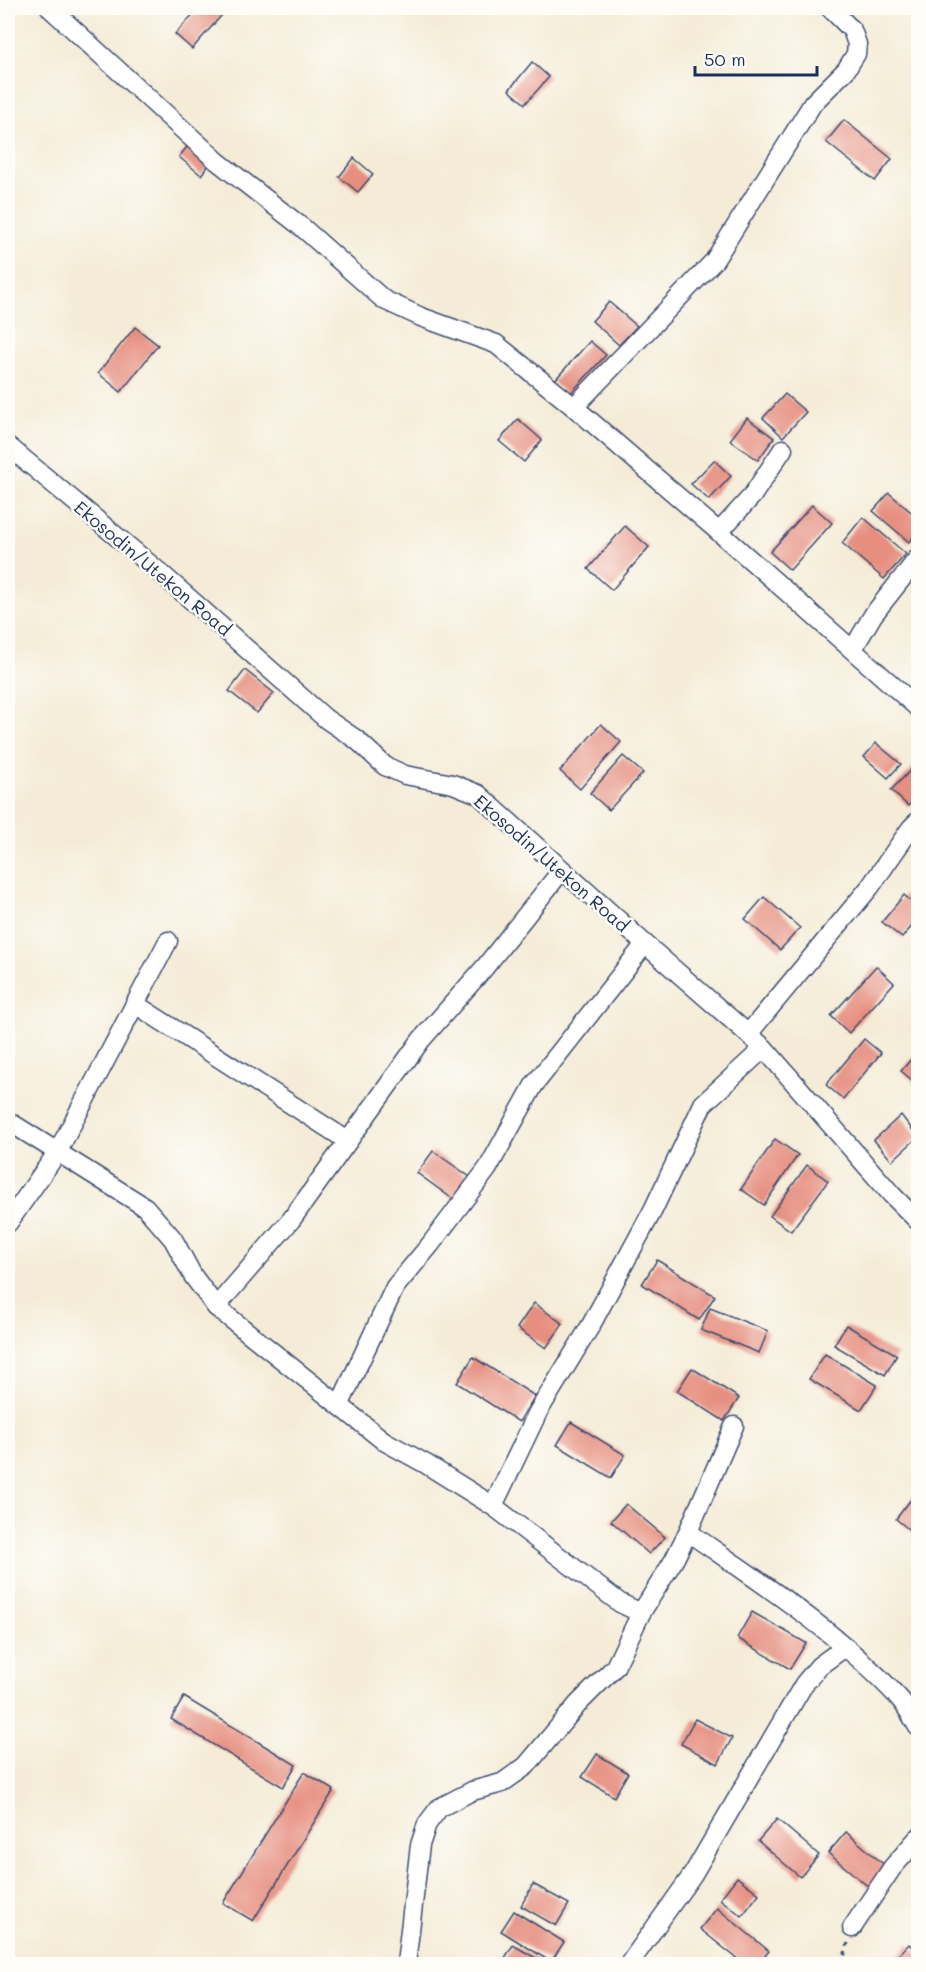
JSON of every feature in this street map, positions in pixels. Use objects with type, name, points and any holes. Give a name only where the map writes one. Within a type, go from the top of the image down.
[{"type":"street","points":[[50,8],[218,161],[303,228],[384,300],[421,317],[496,344],[574,407],[719,532],[918,708]]},
{"type":"street","points":[[574,407],[714,261],[813,104],[846,70],[856,54],[857,44],[852,30],[830,8]]},
{"type":"street","name":"Ekosodin/Utekon Road","points":[[8,446],[164,576],[326,719],[357,740],[385,766],[405,775],[453,784],[478,794],[764,1048],[892,1195],[918,1221]]},
{"type":"street","points":[[719,532],[752,495],[783,449]]},
{"type":"street","points":[[853,649],[873,615],[918,558]]},
{"type":"street","points":[[748,1034],[870,887],[918,821]]},
{"type":"street","points":[[216,1307],[291,1220],[421,1040],[485,967],[562,870]]},
{"type":"street","points":[[8,1223],[57,1153],[168,941]]},
{"type":"street","points":[[340,1404],[395,1287],[488,1168],[534,1085],[645,944]]},
{"type":"street","points":[[135,1004],[348,1141]]},
{"type":"street","points":[[493,1506],[538,1412],[591,1325],[653,1210],[703,1104],[764,1048]]},
{"type":"street","points":[[8,1121],[145,1207],[173,1239],[193,1276],[216,1307],[384,1441],[493,1506],[620,1603],[641,1613]]},
{"type":"street","points":[[406,1965],[420,1845],[427,1824],[439,1808],[472,1791],[502,1783],[526,1766],[578,1704],[615,1666],[641,1613],[674,1560],[688,1532],[734,1426]]},
{"type":"street","points":[[688,1532],[794,1606],[845,1647],[899,1698],[918,1727]]},
{"type":"street","points":[[629,1965],[693,1874],[804,1684],[819,1666],[845,1647]]},
{"type":"street","points":[[852,1928],[892,1868],[918,1838]]},
{"type":"path","points":[[842,1965],[852,1928]]},
{"type":"building","points":[[199,8],[228,8],[192,49],[175,34]]},
{"type":"building","points":[[532,62],[549,77],[525,104],[509,90]]},
{"type":"building","points":[[844,120],[892,159],[875,181],[826,142]]},
{"type":"building","points":[[190,143],[212,161],[201,175],[179,157]]},
{"type":"building","points":[[354,158],[373,174],[358,192],[339,177]]},
{"type":"building","points":[[609,302],[637,326],[619,345],[592,321]]},
{"type":"building","points":[[135,327],[158,345],[121,392],[98,373]]},
{"type":"building","points":[[590,341],[606,355],[568,396],[553,382]]},
{"type":"building","points":[[785,394],[806,412],[783,437],[763,418]]},
{"type":"building","points":[[747,418],[774,438],[758,460],[730,440]]},
{"type":"building","points":[[518,419],[542,440],[524,462],[499,441]]},
{"type":"building","points":[[714,460],[731,476],[709,500],[691,484]]},
{"type":"building","points":[[889,493],[918,518],[918,531],[909,542],[873,511]]},
{"type":"building","points":[[812,505],[832,523],[790,570],[770,552]]},
{"type":"building","points":[[863,517],[906,554],[884,579],[842,543]]},
{"type":"building","points":[[625,526],[649,547],[612,590],[588,569]]},
{"type":"building","points":[[245,670],[274,693],[257,713],[229,691]]},
{"type":"building","points":[[601,724],[621,742],[580,789],[560,771]]},
{"type":"building","points":[[876,743],[901,764],[888,778],[864,757]]},
{"type":"building","points":[[623,756],[643,773],[609,810],[590,793]]},
{"type":"building","points":[[915,766],[918,770],[918,796],[908,806],[891,790]]},
{"type":"building","points":[[904,895],[918,907],[918,919],[902,938],[882,922]]},
{"type":"building","points":[[764,897],[800,928],[780,950],[745,919]]},
{"type":"building","points":[[876,966],[894,983],[849,1033],[831,1016]]},
{"type":"building","points":[[864,1039],[881,1053],[843,1099],[826,1085]]},
{"type":"building","points":[[918,1051],[918,1085],[901,1071]]},
{"type":"building","points":[[901,1115],[918,1137],[892,1161],[874,1140]]},
{"type":"building","points":[[775,1139],[798,1155],[764,1205],[741,1189]]},
{"type":"building","points":[[433,1151],[470,1177],[454,1200],[417,1173]]},
{"type":"building","points":[[807,1165],[828,1181],[791,1231],[770,1216]]},
{"type":"building","points":[[657,1260],[715,1296],[699,1320],[642,1284]]},
{"type":"building","points":[[534,1303],[563,1324],[546,1348],[517,1328]]},
{"type":"building","points":[[710,1308],[768,1331],[759,1353],[701,1330]]},
{"type":"building","points":[[846,1325],[897,1355],[885,1375],[834,1345]]},
{"type":"building","points":[[825,1354],[877,1385],[861,1410],[809,1379]]},
{"type":"building","points":[[473,1357],[535,1396],[519,1422],[457,1383]]},
{"type":"building","points":[[692,1368],[739,1398],[724,1421],[677,1391]]},
{"type":"building","points":[[571,1422],[625,1455],[611,1478],[557,1445]]},
{"type":"building","points":[[915,1494],[918,1497],[918,1537],[896,1519]]},
{"type":"building","points":[[626,1504],[665,1537],[649,1554],[611,1521]]},
{"type":"building","points":[[752,1612],[806,1643],[790,1669],[737,1638]]},
{"type":"building","points":[[184,1697],[296,1765],[283,1787],[171,1719]]},
{"type":"building","points":[[695,1719],[732,1738],[718,1764],[681,1744]]},
{"type":"building","points":[[597,1754],[628,1773],[614,1797],[582,1777]]},
{"type":"building","points":[[304,1772],[334,1790],[253,1921],[223,1903]]},
{"type":"building","points":[[777,1819],[819,1855],[800,1877],[758,1841]]},
{"type":"building","points":[[846,1832],[888,1868],[871,1889],[828,1853]]},
{"type":"building","points":[[737,1877],[759,1894],[742,1916],[720,1899]]},
{"type":"building","points":[[533,1884],[569,1904],[556,1926],[521,1906]]},
{"type":"building","points":[[717,1908],[769,1951],[758,1964],[744,1964],[700,1929]]},
{"type":"building","points":[[514,1911],[564,1942],[551,1962],[501,1931]]},
{"type":"building","points":[[909,1944],[918,1953],[918,1964],[890,1964]]},
{"type":"building","points":[[513,1945],[546,1964],[501,1964]]}]
